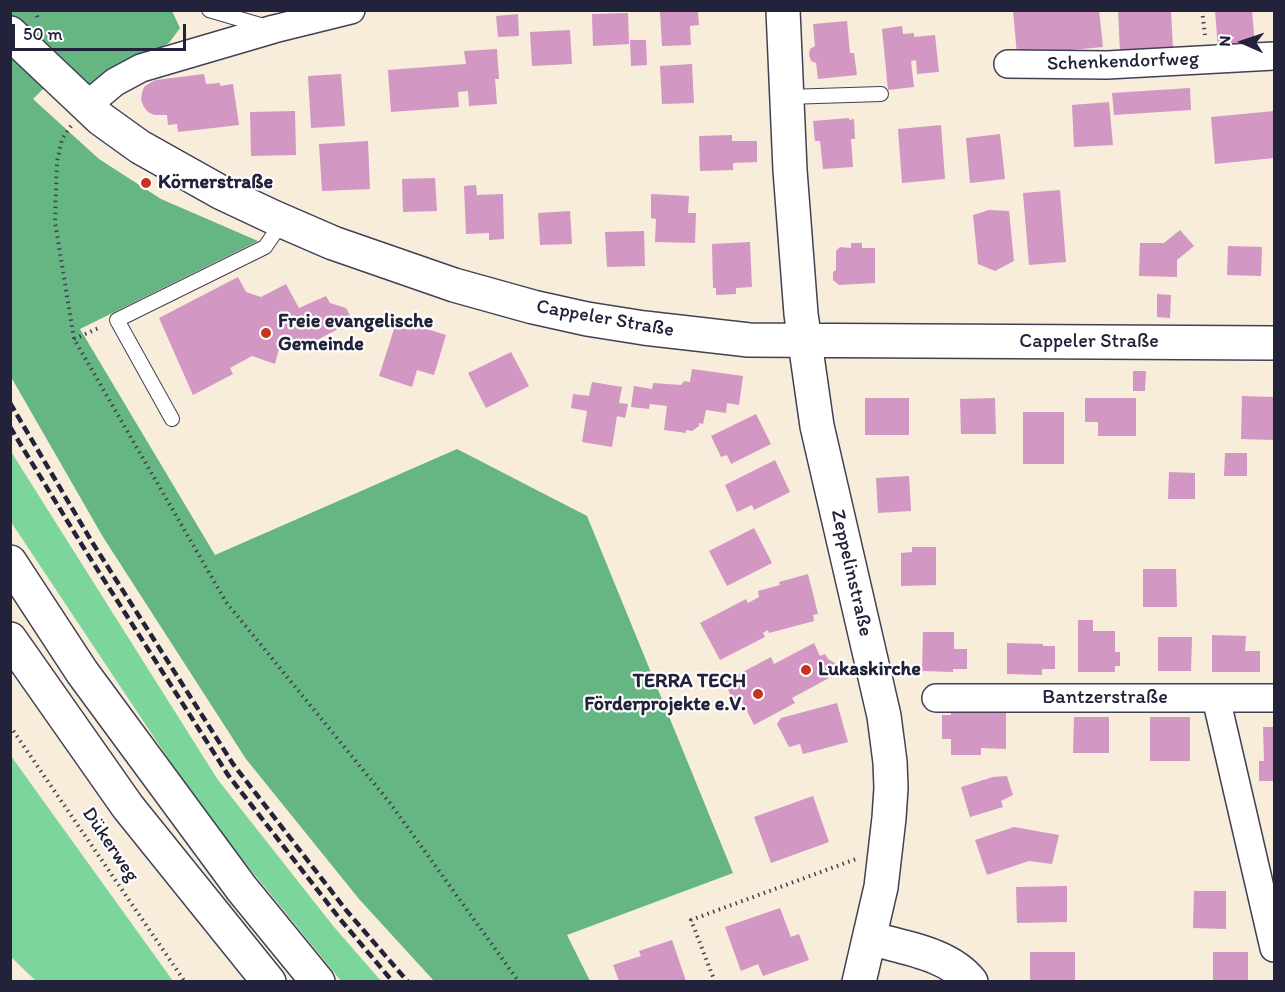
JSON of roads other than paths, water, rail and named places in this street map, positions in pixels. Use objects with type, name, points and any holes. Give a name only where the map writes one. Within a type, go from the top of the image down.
[{"type":"main road","name":"Zeppelinstraße","points":[[783,10],[786,97],[798,281],[817,426],[884,716],[890,762],[891,788],[881,886],[859,981]]},
{"type":"main road","name":"Cappeler Straße","points":[[10,33],[86,106],[140,147],[222,192],[333,243],[454,285],[533,307],[644,328],[749,339],[1275,343]]},
{"type":"main road","points":[[10,562],[82,672],[242,890],[318,981]]},
{"type":"main road","points":[[11,640],[128,807],[269,981]]},
{"type":"main road","points":[[870,938],[924,953],[958,969],[971,981]]},
{"type":"street","points":[[86,106],[115,82],[141,68],[274,29],[351,10]]},
{"type":"street","name":"Schenkendorfweg","points":[[1008,64],[1107,65],[1275,56]]},
{"type":"street","name":"Bantzerstraße","points":[[936,698],[1275,698]]},
{"type":"street","points":[[1216,698],[1275,948]]},
{"type":"lane","points":[[209,10],[274,29]]},
{"type":"lane","points":[[786,97],[881,94]]},
{"type":"lane","points":[[172,419],[117,320],[265,247],[283,221]]},
{"type":"railway","points":[[10,403],[92,542],[233,764],[346,910],[408,982]]},
{"type":"railway","points":[[10,427],[228,775],[340,919],[393,982]]},
{"type":"place","name":"Körnerstraße","points":[[146,183]]},
{"type":"place","name":"Freie evangelische Gemeinde","points":[[266,333]]},
{"type":"place","name":"Lukaskirche","points":[[806,670]]},
{"type":"place","name":"TERRA TECH Förderprojekte e.V.","points":[[758,694]]}]
